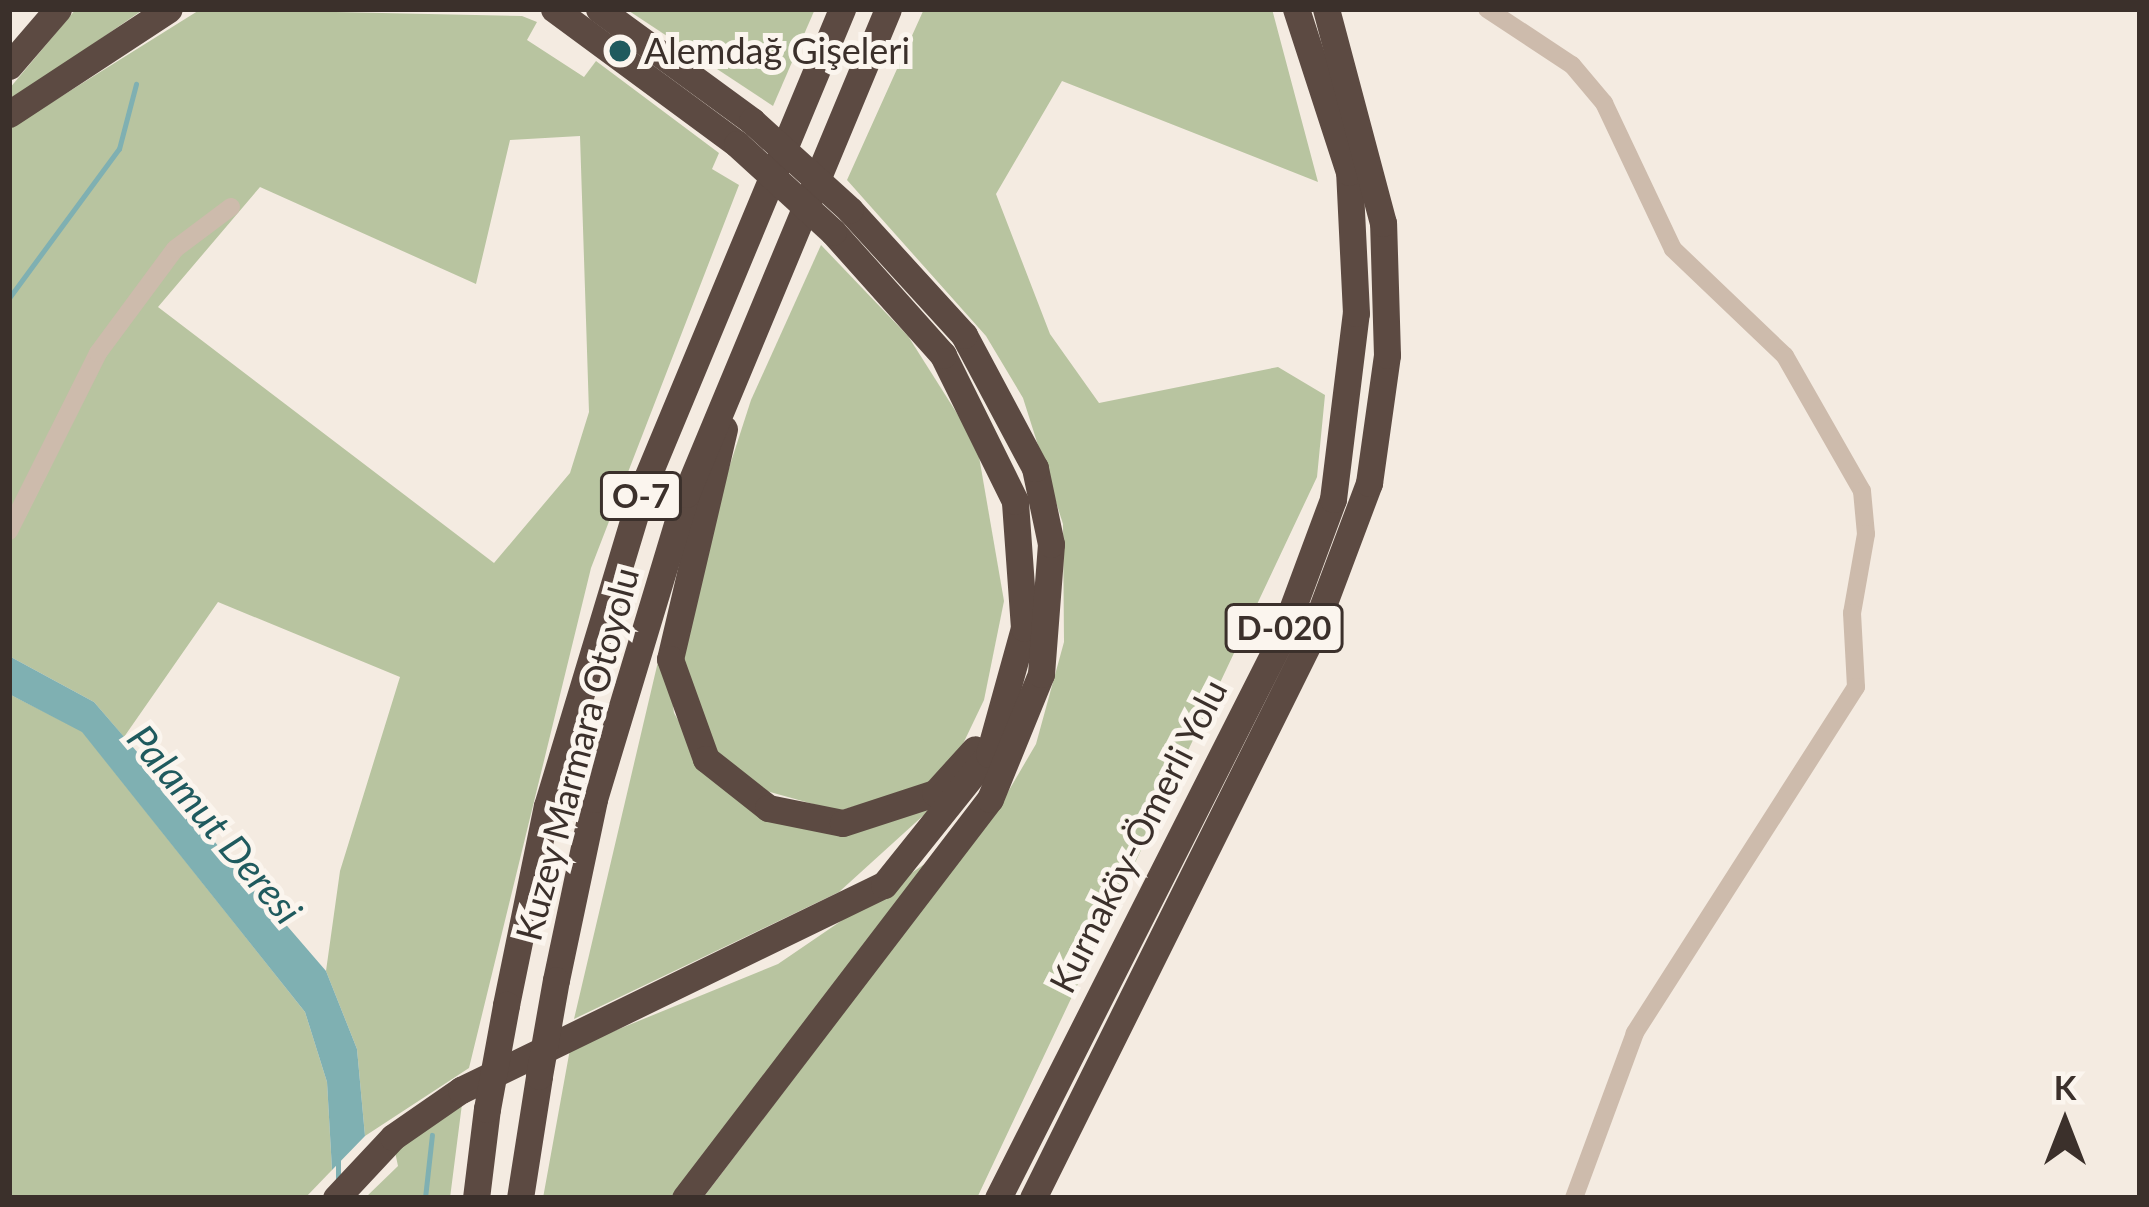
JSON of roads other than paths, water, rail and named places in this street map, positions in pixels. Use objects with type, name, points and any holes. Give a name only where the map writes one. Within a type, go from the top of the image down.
[{"type":"highway","points":[[9,66],[58,9]]},
{"type":"highway","points":[[9,114],[169,9]]},
{"type":"highway","points":[[532,9],[596,22]]},
{"type":"highway","points":[[554,9],[596,22],[744,133],[964,335],[1035,468],[1052,544],[1041,674],[990,799],[686,1198]]},
{"type":"highway","name":"Kuzey Marmara Otoyolu","points":[[476,1198],[487,1108],[547,806],[644,485],[842,9]]},
{"type":"highway","name":"Kuzey Marmara Otoyolu","points":[[520,1198],[556,980],[637,648],[742,344],[888,9]]},
{"type":"highway","name":"Kurnaköy-Ömerli Yolu","points":[[998,1198],[1280,639],[1333,499],[1357,313],[1349,172],[1296,9]]},
{"type":"highway","name":"Kurnaköy-Ömerli Yolu","points":[[1033,1198],[1310,640],[1369,483],[1387,355],[1384,223],[1326,9]]},
{"type":"highway","points":[[336,1198],[393,1137],[461,1090],[884,885],[989,754],[1018,666],[1023,568],[1003,459],[943,355],[841,221]]},
{"type":"highway","points":[[742,344],[670,659],[706,759],[791,817],[894,814],[964,762],[1018,666]]},
{"type":"street","points":[[1487,9],[1572,65],[1604,103],[1673,249],[1785,356],[1862,491],[1866,534],[1852,613],[1856,688],[1634,1034],[1574,1198]]},
{"type":"street","points":[[9,531],[98,353],[175,249],[231,207]]},
{"type":"water","points":[[9,656],[94,702],[326,971],[357,1049],[365,1136],[332,1170],[327,1082],[305,1012],[82,732],[9,694]]},
{"type":"waterway","points":[[9,298],[119,149],[136,84]]},
{"type":"waterway","points":[[425,1198],[432,1135]]},
{"type":"waterway","name":"Palamut Deresi","points":[[338,1157],[338,1182]]},
{"type":"place","name":"Alemdağ Gişeleri","points":[[620,51]]}]
